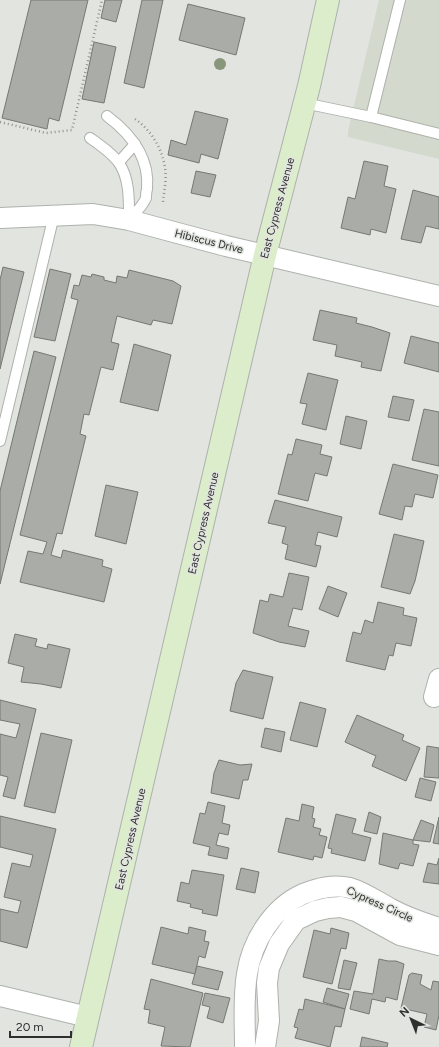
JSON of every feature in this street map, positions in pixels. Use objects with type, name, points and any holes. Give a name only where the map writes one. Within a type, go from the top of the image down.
[{"type":"main road","name":"East Cypress Avenue","points":[[81,1047],[265,255],[304,103],[328,0]]},
{"type":"street","name":"Hibiscus Drive","points":[[0,218],[94,214],[129,220],[265,255],[439,296]]},
{"type":"street","name":"Cypress Circle","points":[[245,1047],[247,973],[252,956],[258,940],[266,926],[285,905],[297,897],[326,886],[350,888],[393,910],[439,928]]},
{"type":"street","name":"Cypress Circle","points":[[265,1047],[269,1021],[267,982],[269,968],[279,944],[296,920],[315,910],[341,907],[356,911],[400,935],[439,945]]},
{"type":"street","points":[[0,996],[88,1017]]},
{"type":"lane","points":[[371,117],[400,0]]},
{"type":"lane","points":[[304,103],[371,117],[439,134]]},
{"type":"lane","points":[[108,116],[120,125],[135,144],[145,162],[148,179],[146,199],[129,220]]},
{"type":"lane","points":[[90,138],[119,162],[125,175],[129,195],[129,220]]},
{"type":"lane","points":[[119,162],[135,144]]},
{"type":"lane","points":[[0,441],[54,215]]},
{"type":"path","points":[[0,122],[46,134],[72,130],[102,0]]},
{"type":"path","points":[[163,202],[165,186]]},
{"type":"shaded area","points":[[379,0],[439,0],[439,159],[348,137],[348,131]]},
{"type":"building","points":[[31,0],[88,0],[59,121],[49,118],[47,129],[2,118]]},
{"type":"building","points":[[105,0],[122,0],[116,22],[101,18]]},
{"type":"building","points":[[142,0],[163,0],[144,88],[124,83]]},
{"type":"building","points":[[188,4],[245,18],[236,55],[179,40]]},
{"type":"building","points":[[94,42],[116,47],[104,103],[82,99]]},
{"type":"building","points":[[195,111],[228,119],[218,159],[201,154],[199,163],[168,155],[171,140],[186,145]]},
{"type":"building","points":[[364,161],[388,166],[384,186],[396,189],[386,233],[371,229],[370,235],[341,228],[348,197],[355,199]]},
{"type":"building","points":[[196,171],[216,175],[210,197],[191,193]]},
{"type":"building","points":[[413,190],[439,197],[439,229],[426,226],[421,243],[401,239]]},
{"type":"building","points":[[3,267],[24,272],[0,369],[0,280]]},
{"type":"building","points":[[50,269],[71,274],[55,341],[34,337]]},
{"type":"building","points":[[129,270],[173,281],[181,286],[172,324],[153,320],[151,325],[117,316],[111,342],[119,344],[113,370],[101,367],[89,415],[84,414],[80,434],[86,436],[62,534],[57,533],[51,555],[61,558],[63,550],[103,560],[102,566],[112,569],[104,602],[20,582],[28,551],[43,554],[47,542],[20,535],[78,300],[71,298],[74,285],[79,286],[82,275],[91,277],[92,274],[104,277],[104,280],[116,283],[117,276],[127,278]]},
{"type":"building","points":[[320,310],[357,318],[356,323],[390,333],[381,371],[361,367],[362,362],[335,356],[337,345],[313,340]]},
{"type":"building","points":[[411,336],[439,343],[439,372],[404,363]]},
{"type":"building","points":[[134,344],[171,355],[158,411],[120,402]]},
{"type":"building","points":[[34,351],[56,357],[0,584],[0,491]]},
{"type":"building","points":[[308,373],[338,380],[326,430],[302,424],[307,404],[300,403]]},
{"type":"building","points":[[393,396],[414,400],[409,421],[388,417]]},
{"type":"building","points":[[424,409],[439,412],[439,466],[412,460]]},
{"type":"building","points":[[346,416],[367,421],[361,449],[340,444]]},
{"type":"building","points":[[296,439],[322,445],[320,454],[332,457],[327,476],[315,473],[308,501],[278,494],[288,454],[292,455]]},
{"type":"building","points":[[393,464],[438,475],[433,498],[415,494],[412,507],[405,506],[402,520],[379,514]]},
{"type":"building","points":[[106,485],[138,492],[126,544],[95,536]]},
{"type":"building","points":[[275,500],[342,517],[337,537],[318,532],[315,545],[321,546],[316,567],[285,559],[288,545],[282,543],[286,527],[268,523]]},
{"type":"building","points":[[394,534],[424,541],[415,581],[410,594],[381,587]]},
{"type":"building","points":[[289,573],[309,577],[302,610],[293,608],[288,626],[309,631],[305,647],[279,642],[253,633],[260,600],[268,602],[270,594],[283,597]]},
{"type":"building","points":[[328,586],[347,593],[338,617],[319,609]]},
{"type":"building","points":[[378,602],[404,608],[403,615],[417,618],[411,646],[396,643],[393,656],[389,655],[385,670],[346,661],[353,632],[361,634],[365,620],[373,623]]},
{"type":"building","points":[[15,634],[37,639],[35,646],[47,649],[48,644],[70,649],[61,688],[21,682],[24,667],[8,663]]},
{"type":"building","points":[[243,670],[273,677],[263,719],[230,711],[236,683]]},
{"type":"building","points":[[0,700],[36,709],[15,799],[3,796],[8,777],[0,775],[0,734],[16,738],[20,724],[0,720]]},
{"type":"building","points":[[300,702],[326,709],[317,747],[290,740]]},
{"type":"building","points":[[357,715],[404,735],[402,740],[420,748],[406,781],[372,766],[376,756],[345,742]]},
{"type":"building","points":[[265,728],[285,732],[281,752],[261,747]]},
{"type":"building","points":[[41,733],[72,740],[55,813],[24,806]]},
{"type":"building","points":[[427,746],[439,748],[439,778],[424,777]]},
{"type":"building","points":[[219,760],[240,765],[252,764],[248,780],[243,780],[239,799],[211,793],[214,773]]},
{"type":"building","points":[[420,778],[436,782],[431,801],[415,797]]},
{"type":"building","points":[[208,802],[225,806],[222,823],[230,825],[228,835],[219,833],[216,845],[229,848],[227,859],[208,855],[210,847],[193,843],[200,813],[205,814]]},
{"type":"building","points":[[302,804],[314,807],[312,818],[315,819],[313,827],[321,829],[319,835],[327,837],[322,858],[314,856],[313,860],[278,852],[286,818],[299,821]]},
{"type":"building","points":[[369,812],[381,817],[377,834],[364,831]]},
{"type":"building","points":[[336,814],[356,819],[352,833],[371,838],[365,861],[331,853],[332,849],[328,848]]},
{"type":"building","points":[[0,816],[56,829],[27,948],[0,941],[0,909],[18,913],[21,901],[4,897],[12,863],[30,867],[33,855],[0,847]]},
{"type":"building","points":[[439,817],[439,844],[433,843]]},
{"type":"building","points":[[421,820],[434,825],[430,842],[413,840]]},
{"type":"building","points":[[383,833],[413,840],[413,844],[419,845],[413,866],[400,863],[398,869],[379,864]]},
{"type":"building","points":[[439,858],[439,884],[423,882],[428,863],[437,865]]},
{"type":"building","points":[[241,868],[259,872],[255,893],[236,889]]},
{"type":"building","points":[[192,870],[224,875],[217,916],[202,913],[203,910],[190,907],[191,904],[177,901],[181,882],[189,884]]},
{"type":"building","points":[[161,927],[188,934],[189,927],[206,931],[204,941],[209,942],[205,958],[199,956],[195,974],[152,964]]},
{"type":"building","points":[[331,928],[349,933],[346,949],[341,948],[332,984],[303,977],[314,930],[330,934]]},
{"type":"building","points":[[379,959],[396,961],[404,964],[397,1000],[386,997],[385,1002],[372,999],[369,1014],[350,1009],[354,991],[373,994]]},
{"type":"building","points":[[344,960],[357,963],[350,990],[338,988]]},
{"type":"building","points":[[197,966],[223,972],[218,990],[192,984]]},
{"type":"building","points":[[412,973],[422,975],[420,984],[431,990],[433,981],[439,982],[439,1015],[436,1030],[424,1027],[427,1014],[401,1008],[409,975]]},
{"type":"building","points":[[151,979],[203,993],[190,1047],[161,1046],[165,1027],[148,1023],[150,1010],[144,1009]]},
{"type":"building","points":[[327,988],[349,994],[345,1009],[323,1002]]},
{"type":"building","points":[[205,993],[230,998],[223,1023],[207,1018],[210,1007],[202,1005]]},
{"type":"building","points":[[305,999],[345,1009],[341,1027],[335,1026],[330,1047],[295,1038],[298,1028],[294,1027],[299,1009],[303,1010]]},
{"type":"building","points":[[362,1037],[388,1043],[387,1047],[360,1047]]}]
